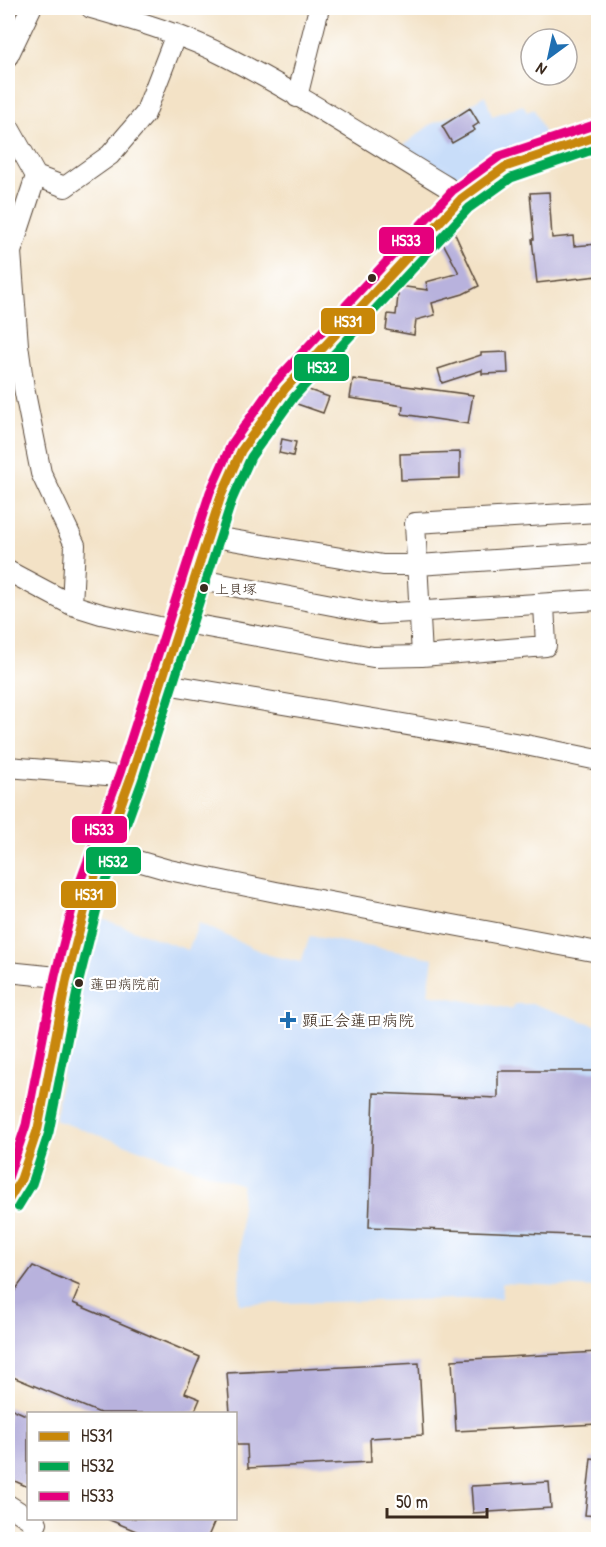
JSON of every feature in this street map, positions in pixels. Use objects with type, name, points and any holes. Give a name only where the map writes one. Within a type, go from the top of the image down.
[{"type":"street","points":[[8,56],[31,8]]},
{"type":"street","points":[[91,8],[176,34],[226,56],[447,187],[461,199]]},
{"type":"street","points":[[297,96],[319,8]]},
{"type":"street","points":[[8,126],[36,176],[65,187],[110,155],[145,114],[176,34]]},
{"type":"street","points":[[8,1201],[14,1179],[41,1114],[67,978],[88,893],[131,777],[208,536],[230,474],[242,451],[285,389],[461,199],[505,167],[598,136]]},
{"type":"street","points":[[36,176],[11,252],[18,345],[41,473],[75,545],[72,605]]},
{"type":"street","points":[[422,656],[415,523],[598,512]]},
{"type":"street","points":[[208,536],[383,565],[418,565],[598,553]]},
{"type":"street","points":[[8,571],[72,605],[101,614],[373,657],[422,656],[546,646],[544,604]]},
{"type":"street","points":[[195,579],[379,614],[598,600]]},
{"type":"street","points":[[160,683],[526,745],[598,760]]},
{"type":"street","points":[[8,767],[131,777]]},
{"type":"street","points":[[104,851],[169,870],[265,890],[598,952]]},
{"type":"street","points":[[8,972],[67,978]]},
{"type":"street","points":[[8,1505],[27,1517]]},
{"type":"street","points":[[28,1539],[36,1523],[32,1520]]},
{"type":"shaded area","points":[[485,95],[492,116],[523,105],[527,112],[534,109],[548,141],[508,151],[477,168],[466,178],[451,179],[400,148],[431,124],[458,113]]},
{"type":"shaded area","points":[[92,915],[188,950],[199,923],[268,955],[301,962],[310,936],[433,958],[428,994],[512,1009],[515,1004],[533,1004],[598,1026],[598,1288],[502,1283],[502,1298],[239,1304],[242,1185],[55,1120],[68,1031]]},
{"type":"building","points":[[470,108],[479,123],[473,127],[475,130],[452,143],[442,126]]},
{"type":"building","points":[[549,192],[552,238],[573,236],[574,246],[598,244],[598,276],[537,283],[530,193]]},
{"type":"building","points":[[454,232],[479,286],[463,294],[432,303],[435,315],[416,320],[414,335],[386,330],[388,314],[396,315],[399,286],[428,290],[426,282],[459,273],[441,239]]},
{"type":"building","points":[[507,352],[508,373],[482,374],[482,370],[442,383],[438,369],[481,355],[481,353]]},
{"type":"building","points":[[353,379],[473,395],[468,424],[402,414],[403,406],[350,398]]},
{"type":"building","points":[[303,388],[329,397],[323,413],[297,404]]},
{"type":"building","points":[[282,439],[296,442],[293,456],[279,453]]},
{"type":"building","points":[[460,452],[460,478],[401,480],[400,454]]},
{"type":"building","points":[[498,1071],[598,1071],[598,1236],[369,1227],[374,1093],[498,1098]]},
{"type":"building","points":[[33,1266],[80,1286],[73,1303],[200,1357],[185,1393],[200,1399],[194,1412],[98,1412],[8,1375],[8,1300]]},
{"type":"building","points":[[598,1352],[598,1424],[456,1431],[452,1360]]},
{"type":"building","points":[[419,1363],[423,1435],[370,1438],[371,1462],[248,1468],[247,1445],[237,1445],[237,1412],[230,1412],[227,1373]]},
{"type":"building","points":[[8,1407],[27,1416],[27,1487],[8,1478]]},
{"type":"building","points":[[591,1458],[598,1459],[598,1516],[585,1515]]},
{"type":"building","points":[[549,1482],[551,1508],[473,1513],[471,1486]]},
{"type":"building","points":[[110,1520],[215,1520],[207,1539],[155,1539]]},
{"type":"transit line","name":"HS33","points":[[8,1178],[26,1125],[55,976],[77,890],[120,773],[210,492],[231,445],[276,381],[453,190],[500,156],[594,125]]},
{"type":"transit line","name":"HS31","points":[[8,1201],[21,1179],[38,1128],[67,978],[89,893],[131,777],[221,496],[241,451],[285,389],[461,199],[505,167],[598,136]]},
{"type":"transit line","name":"HS32","points":[[18,1207],[32,1184],[49,1132],[79,981],[100,897],[142,781],[232,500],[251,457],[294,397],[469,208],[511,178],[598,148]]},
{"type":"place","name":"上貝塚","points":[[204,588]]},
{"type":"place","name":"蓮田病院前","points":[[79,983]]},
{"type":"place","name":"顕正会蓮田病院","points":[[288,1020]]}]
